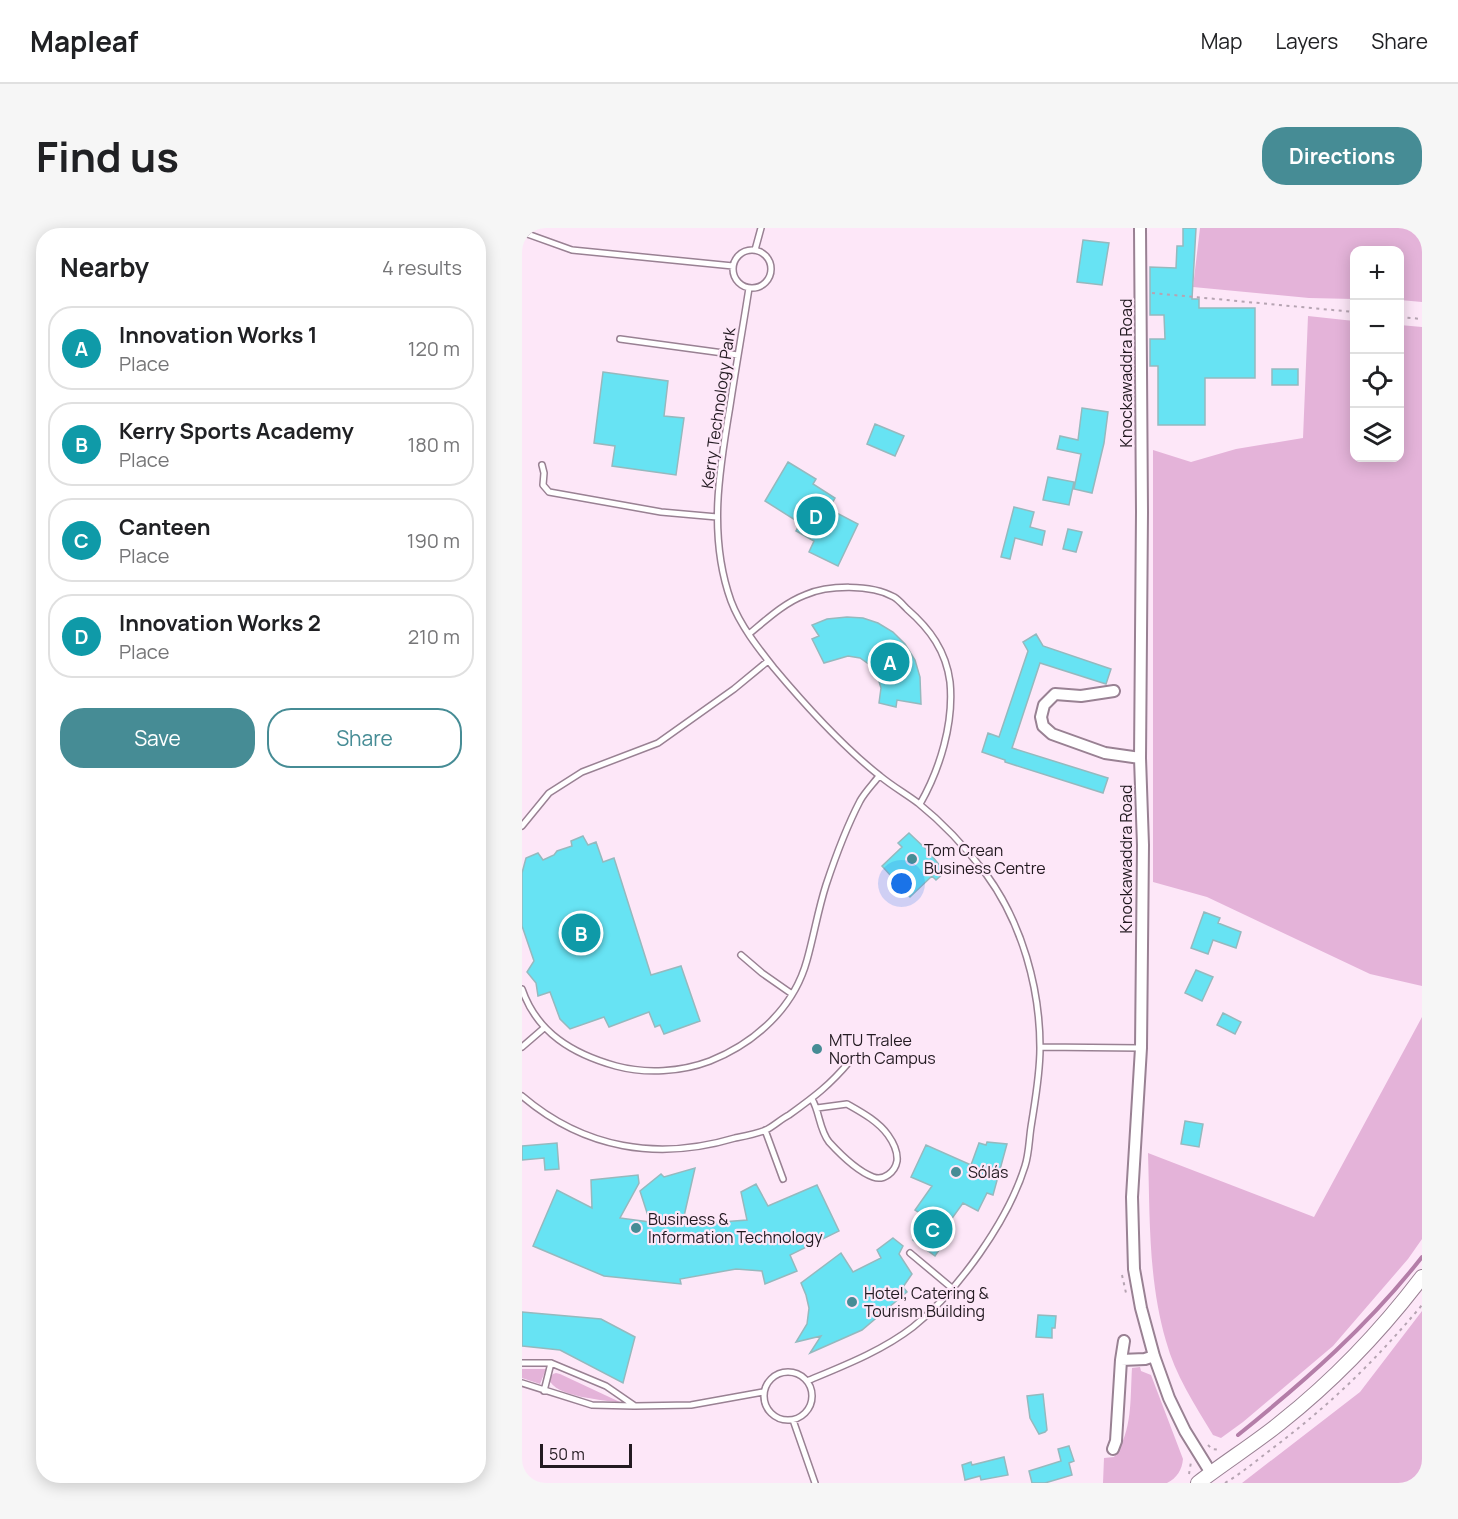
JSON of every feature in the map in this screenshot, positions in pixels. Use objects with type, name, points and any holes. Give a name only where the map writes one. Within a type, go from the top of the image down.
[{"type":"street","name":"Knockawaddra Road","points":[[1140,228],[1142,513],[1140,758],[1143,845],[1140,1048],[1132,1197],[1134,1269],[1154,1356],[1175,1411],[1211,1473]]},
{"type":"street","points":[[1114,692],[1081,696],[1055,694],[1044,705],[1041,717],[1043,726],[1052,734],[1105,753],[1140,758]]},
{"type":"street","points":[[1191,1482],[1211,1473],[1281,1422],[1337,1373],[1369,1341],[1422,1277]]},
{"type":"street","points":[[1113,1449],[1116,1441],[1124,1341]]},
{"type":"street","points":[[1121,1360],[1145,1359],[1154,1356]]},
{"type":"lane","points":[[755,250],[761,228]]},
{"type":"lane","points":[[522,232],[572,250],[733,266]]},
{"type":"lane","points":[[755,250],[770,260],[771,272],[766,283],[749,288],[735,278],[733,266],[735,260],[743,252],[755,250]]},
{"type":"lane","name":"Kerry Technology Park","points":[[749,288],[719,468],[717,517],[719,551],[732,603],[749,634],[768,660],[819,718],[879,776],[920,804],[969,853],[988,877],[1008,912],[1025,951],[1036,997],[1040,1047],[1037,1094],[1025,1166],[994,1231],[953,1289],[912,1327],[847,1364],[807,1381]]},
{"type":"lane","points":[[620,339],[738,356]]},
{"type":"lane","points":[[543,465],[543,485],[549,492],[661,512],[717,517]]},
{"type":"lane","points":[[749,634],[774,613],[804,595],[830,588],[848,587],[876,591],[894,597],[919,619],[931,633],[944,656],[950,683],[944,747],[931,784],[920,804]]},
{"type":"lane","points":[[522,826],[549,793],[582,772],[658,743],[734,689],[768,660]]},
{"type":"lane","points":[[522,989],[544,1028],[569,1047],[628,1070],[682,1069],[712,1060],[743,1045],[758,1034],[783,1009],[797,986],[807,962],[826,885],[861,800],[879,776]]},
{"type":"lane","points":[[741,955],[792,994]]},
{"type":"lane","points":[[522,1047],[544,1028]]},
{"type":"lane","points":[[1040,1047],[1140,1048]]},
{"type":"lane","points":[[522,1096],[552,1119],[578,1133],[604,1142],[635,1148],[665,1150],[691,1148],[716,1144],[765,1130],[832,1083],[850,1061]]},
{"type":"lane","points":[[812,1099],[817,1108],[823,1132],[829,1142],[858,1169],[873,1177],[887,1176],[897,1161],[894,1145],[886,1132],[847,1104],[817,1108]]},
{"type":"lane","points":[[765,1130],[783,1179]]},
{"type":"lane","points":[[910,1253],[953,1289]]},
{"type":"lane","points":[[522,1363],[551,1363],[606,1386],[635,1406]]},
{"type":"lane","points":[[544,1391],[551,1363]]},
{"type":"lane","points":[[783,1372],[796,1373],[807,1381],[812,1390],[811,1404],[804,1414],[792,1420],[780,1419],[770,1413],[764,1401],[763,1392],[771,1378],[783,1372]]},
{"type":"lane","points":[[522,1383],[592,1405],[691,1406],[763,1392]]},
{"type":"lane","points":[[792,1420],[815,1483]]},
{"type":"path","points":[[1141,292],[1350,312]]},
{"type":"path","points":[[1404,317],[1422,319]]},
{"type":"path","points":[[1204,1442],[1212,1449],[1228,1449]]},
{"type":"path","points":[[1191,1461],[1189,1475],[1191,1482]]},
{"type":"shaded area","points":[[1200,228],[1422,228],[1422,302],[1404,300],[1404,246],[1350,246],[1350,299],[1309,298],[1193,287]]},
{"type":"shaded area","points":[[1308,316],[1350,321],[1350,462],[1404,462],[1404,325],[1422,327],[1422,986],[1370,974],[1207,897],[1153,882],[1153,450],[1191,462],[1236,449],[1303,438]]},
{"type":"shaded area","points":[[1422,1017],[1422,1239],[1408,1259],[1333,1346],[1243,1422],[1221,1438],[1213,1435],[1186,1390],[1175,1366],[1160,1318],[1151,1247],[1148,1153],[1314,1217]]},
{"type":"shaded area","points":[[1422,1311],[1422,1483],[1242,1483],[1360,1392]]},
{"type":"shaded area","points":[[1140,1367],[1141,1371],[1151,1375],[1183,1459],[1181,1467],[1176,1476],[1167,1483],[1103,1483],[1104,1458],[1114,1457],[1128,1426],[1132,1368]]},
{"type":"shaded area","points":[[522,1369],[546,1369],[540,1384],[522,1378]]},
{"type":"shaded area","points":[[556,1373],[622,1403],[581,1397],[560,1390],[549,1379]]},
{"type":"building","points":[[1183,228],[1196,228],[1192,299],[1199,299],[1199,308],[1255,308],[1255,378],[1205,378],[1205,425],[1158,425],[1158,366],[1150,366],[1150,339],[1165,339],[1164,315],[1150,315],[1150,267],[1176,268],[1177,246],[1183,246]]},
{"type":"building","points":[[1083,240],[1109,243],[1102,285],[1077,282]]},
{"type":"building","points":[[1272,369],[1298,369],[1298,385],[1272,385]]},
{"type":"building","points":[[603,372],[668,381],[664,416],[684,418],[676,475],[612,466],[615,446],[594,443]]},
{"type":"building","points":[[1082,408],[1108,412],[1104,443],[1092,493],[1074,489],[1081,454],[1057,449],[1060,436],[1078,440]]},
{"type":"building","points":[[875,424],[904,436],[895,456],[867,444]]},
{"type":"building","points":[[788,462],[816,479],[813,484],[835,498],[829,509],[858,524],[838,566],[809,552],[814,541],[796,531],[800,523],[765,501]]},
{"type":"building","points":[[1048,477],[1074,482],[1069,505],[1043,500]]},
{"type":"building","points":[[1014,507],[1034,512],[1030,527],[1045,531],[1042,545],[1015,538],[1010,559],[1001,557]]},
{"type":"building","points":[[1068,529],[1082,532],[1076,552],[1063,549]]},
{"type":"building","points":[[863,618],[878,623],[893,632],[905,644],[915,660],[920,677],[921,704],[897,700],[896,707],[879,703],[881,688],[877,675],[870,665],[860,658],[848,656],[824,663],[812,639],[819,636],[812,625],[827,619]]},
{"type":"building","points":[[1036,634],[1043,646],[1111,669],[1106,684],[1040,663],[1012,748],[1108,778],[1103,793],[1005,762],[1005,760],[982,752],[988,733],[999,737],[1028,651],[1023,642]]},
{"type":"building","name":"Tom Crean Business Centre","points":[[909,833],[945,872],[936,880],[932,876],[910,897],[882,866],[902,847],[898,843]]},
{"type":"building","points":[[583,836],[588,845],[596,842],[603,862],[614,858],[651,975],[681,966],[700,1021],[664,1034],[660,1025],[655,1027],[649,1012],[609,1027],[604,1017],[570,1029],[560,1019],[550,992],[538,996],[536,983],[527,972],[534,961],[522,926],[522,873],[526,858],[538,853],[543,860],[557,851],[572,846],[571,841]]},
{"type":"building","points":[[1204,912],[1220,918],[1218,923],[1241,932],[1236,948],[1213,940],[1208,954],[1191,948]]},
{"type":"building","points":[[1196,970],[1213,977],[1202,1001],[1185,993]]},
{"type":"building","points":[[1223,1013],[1241,1022],[1235,1034],[1217,1025]]},
{"type":"building","points":[[1185,1121],[1203,1124],[1199,1147],[1181,1144]]},
{"type":"building","name":"Sólás","points":[[987,1142],[1007,1144],[993,1195],[987,1193],[978,1211],[963,1203],[940,1235],[946,1240],[935,1256],[913,1240],[925,1223],[918,1218],[921,1214],[915,1210],[932,1186],[911,1177],[926,1145],[971,1165],[979,1143],[986,1145]]},
{"type":"building","points":[[557,1143],[559,1169],[545,1170],[544,1158],[522,1160],[522,1146]]},
{"type":"building","name":"Business & Information Technology","points":[[695,1168],[682,1225],[747,1220],[741,1192],[756,1184],[768,1206],[817,1185],[839,1231],[790,1255],[797,1271],[765,1284],[762,1271],[736,1269],[680,1279],[681,1284],[604,1276],[533,1246],[557,1190],[592,1208],[591,1180],[638,1175],[639,1183],[620,1218],[650,1222],[640,1191],[661,1174],[664,1177]]},
{"type":"building","name":"Hotel, Catering & Tourism Building","points":[[893,1238],[903,1246],[899,1254],[912,1274],[903,1287],[907,1292],[862,1330],[810,1353],[821,1336],[796,1342],[807,1324],[809,1308],[801,1283],[841,1253],[853,1272],[881,1258],[877,1250]]},
{"type":"building","points":[[522,1312],[601,1319],[635,1337],[623,1383],[560,1350],[522,1346]]},
{"type":"building","points":[[1038,1315],[1056,1316],[1052,1338],[1036,1337]]},
{"type":"building","points":[[1043,1394],[1047,1430],[1039,1434],[1030,1418],[1027,1396]]},
{"type":"building","points":[[1069,1446],[1074,1461],[1069,1463],[1072,1475],[1045,1483],[1032,1483],[1029,1471],[1061,1461],[1058,1449]]},
{"type":"building","points":[[1004,1457],[1008,1475],[981,1480],[980,1476],[965,1480],[962,1465],[971,1462],[972,1465]]},
{"type":"waterway","points":[[1238,1435],[1288,1394],[1358,1329],[1422,1257]]},
{"type":"place","name":"Innovation Works 2","points":[[816,516]]},
{"type":"place","name":"Innovation Works 1","points":[[890,662]]},
{"type":"place","name":"Tom Crean Business Centre","points":[[912,859]]},
{"type":"place","name":"Kerry Sports Academy","points":[[581,933]]},
{"type":"place","name":"MTU Tralee North Campus","points":[[817,1049]]},
{"type":"place","name":"Sólás","points":[[956,1172]]},
{"type":"place","name":"Business & Information Technology","points":[[636,1228]]},
{"type":"place","name":"Canteen","points":[[933,1229]]},
{"type":"place","name":"Hotel, Catering & Tourism Building","points":[[852,1302]]}]
